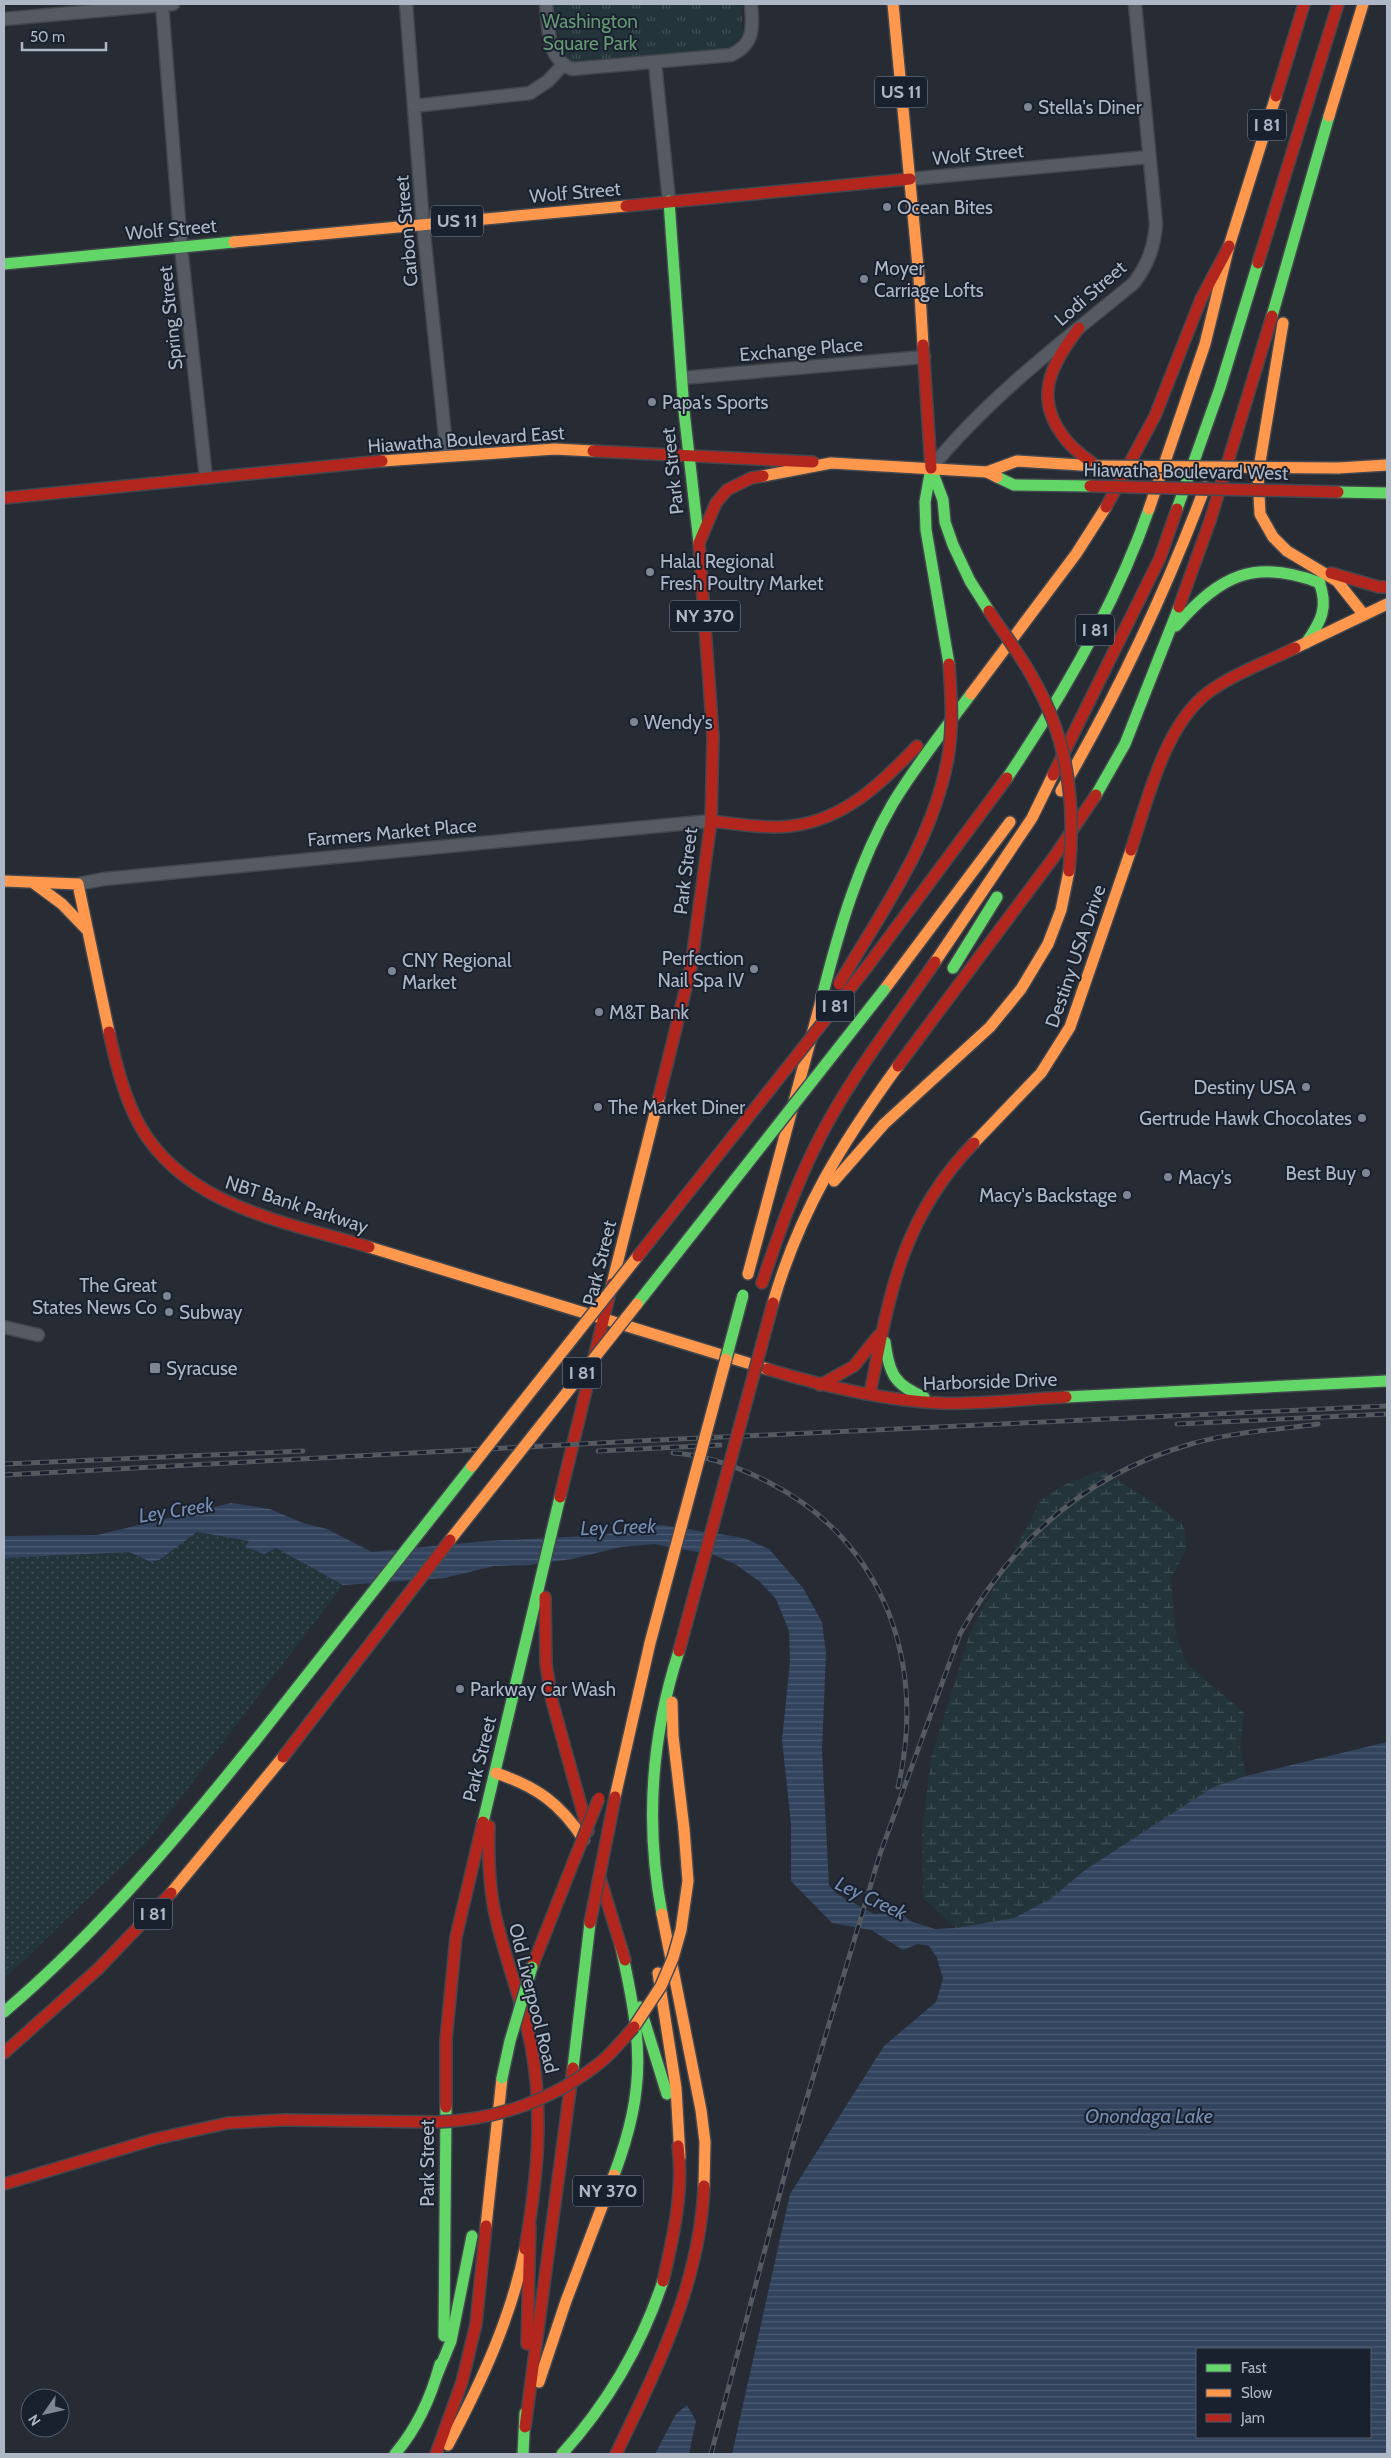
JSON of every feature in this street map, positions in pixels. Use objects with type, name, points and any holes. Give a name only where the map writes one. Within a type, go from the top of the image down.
[{"type":"main road","name":"US 11","points":[[893,4],[910,179]]},
{"type":"main road","name":"I 81","points":[[4,2012],[83,1941],[141,1881],[255,1742],[867,967],[991,802],[1036,735],[1099,622],[1145,520],[1163,471],[1206,344],[1229,246],[1304,4]]},
{"type":"main road","name":"I 81","points":[[1028,798],[1058,751],[1113,655],[1160,558],[1220,388],[1338,4]]},
{"type":"main road","points":[[616,2454],[679,2318],[692,2276],[703,2210],[705,2157],[702,2114],[657,1879],[652,1832],[652,1767],[656,1734],[668,1682],[679,1651],[779,1277],[810,1201],[841,1145],[973,964],[1052,861],[1086,810],[1125,744],[1212,515],[1244,412],[1339,77],[1364,4]]},
{"type":"main road","name":"Wolf Street","points":[[4,264],[910,179]]},
{"type":"main road","points":[[803,1046],[910,861],[939,797],[949,753],[952,709],[949,664],[926,530],[925,502],[931,468],[910,179]]},
{"type":"main road","name":"Park Street","points":[[395,2454],[417,2424],[437,2376],[444,2334],[446,2039],[452,1967],[464,1900],[691,966],[703,891],[710,821],[713,737],[698,543],[688,454],[669,201]]},
{"type":"main road","points":[[1304,201],[1262,442],[1257,489],[1260,514],[1273,536],[1287,551],[1337,581],[1350,595],[1359,618]]},
{"type":"main road","points":[[525,2426],[566,2135],[590,1923],[601,1859],[650,1643],[840,928],[859,874],[892,805],[917,765],[1076,554],[1105,509],[1155,416],[1201,299],[1229,246]]},
{"type":"main road","points":[[1234,380],[1243,312]]},
{"type":"main road","points":[[1079,328],[1061,351],[1050,372],[1047,389],[1050,412],[1059,430],[1068,442],[1096,466]]},
{"type":"main road","name":"Hiawatha Boulevard East","points":[[4,498],[447,455],[555,449],[688,454],[931,468]]},
{"type":"main road","points":[[1057,798],[1132,663],[1176,567],[1216,455]]},
{"type":"main road","name":"Hiawatha Boulevard West","points":[[987,472],[1017,461],[1096,466],[1338,468],[1387,465]]},
{"type":"main road","points":[[698,543],[716,503],[727,490],[738,483],[751,478],[831,463]]},
{"type":"main road","points":[[793,1240],[849,1161],[884,1124],[990,1027],[1021,989],[1048,944],[1062,906],[1072,842],[1072,805],[1066,761],[1053,718],[1036,681],[970,581],[953,545],[945,522],[943,500],[931,468]]},
{"type":"main road","name":"Hiawatha Boulevard West","points":[[931,468],[987,472],[1014,485],[1387,493]]},
{"type":"main road","points":[[1160,651],[1191,608],[1222,582],[1249,572],[1271,570],[1295,573],[1319,582],[1334,593],[1359,618]]},
{"type":"main road","points":[[1318,570],[1379,587],[1387,587]]},
{"type":"main road","points":[[1306,643],[1322,621],[1326,606],[1319,582]]},
{"type":"main road","name":"Destiny USA Drive","points":[[870,1394],[884,1327],[904,1253],[915,1226],[935,1190],[966,1153],[1019,1100],[1060,1050],[1070,1027],[1162,759],[1180,722],[1194,705],[1215,687],[1387,604]]},
{"type":"main road","points":[[759,1291],[772,1248],[790,1202],[817,1143],[852,1083],[1032,818],[1113,655]]},
{"type":"main road","points":[[710,821],[763,826],[792,826],[816,821],[850,806],[870,792],[892,772],[985,674]]},
{"type":"main road","name":"I 81","points":[[4,2053],[55,2009],[127,1942],[184,1879],[283,1757],[884,990],[1017,813]]},
{"type":"main road","points":[[1038,831],[1048,814]]},
{"type":"main road","points":[[4,881],[78,884]]},
{"type":"main road","points":[[32,883],[54,895],[89,932]]},
{"type":"main road","name":"NBT Bank Parkway","points":[[78,884],[117,1072],[126,1099],[145,1136],[168,1164],[183,1178],[230,1204],[605,1317]]},
{"type":"main road","points":[[946,978],[1002,888]]},
{"type":"main road","points":[[875,1098],[936,995]]},
{"type":"main road","name":"Harborside Drive","points":[[605,1317],[726,1357],[820,1385],[870,1394],[941,1403],[1387,1381]]},
{"type":"main road","points":[[820,1385],[849,1371],[860,1362],[884,1327]]},
{"type":"main road","points":[[884,1327],[888,1365],[895,1381],[909,1392],[941,1403]]},
{"type":"main road","points":[[738,1373],[745,1345]]},
{"type":"main road","name":"NY 370","points":[[525,2426],[554,2335],[621,2158],[636,2109],[640,2060],[637,2032],[621,1947],[552,1701],[546,1664],[544,1569]]},
{"type":"main road","points":[[4,2184],[174,2135],[228,2123],[340,2118],[437,2122],[462,2121],[504,2112],[540,2101],[598,2065],[635,2026],[661,1986],[673,1958],[681,1930],[688,1881],[673,1736],[672,1705],[679,1651]]},
{"type":"main road","points":[[608,1774],[640,1684]]},
{"type":"main road","name":"NY 370","points":[[496,1773],[528,1784],[556,1803],[572,1820],[595,1858]]},
{"type":"main road","name":"Old Liverpool Road","points":[[441,2454],[470,2406],[505,2320],[530,2226],[536,2175],[539,2091],[531,2045],[491,1892],[488,1843],[496,1773]]},
{"type":"main road","points":[[437,2376],[451,2341],[474,2223],[492,2112],[510,2041],[532,1967],[600,1794]]},
{"type":"main road","points":[[621,1947],[662,2075],[680,2157]]},
{"type":"main road","points":[[562,2454],[604,2404],[628,2366],[653,2312],[673,2244],[679,2197],[680,2127],[656,1956]]},
{"type":"main road","points":[[436,2454],[462,2382],[476,2324],[502,2078]]},
{"type":"main road","name":"NY 370","points":[[523,2454],[530,2226]]},
{"type":"street","points":[[4,19],[166,4]]},
{"type":"street","name":"Spring Street","points":[[166,4],[181,247],[206,478]]},
{"type":"street","name":"Carbon Street","points":[[406,4],[424,224],[447,455]]},
{"type":"street","points":[[546,4],[553,52],[563,65],[572,69],[591,69],[718,57],[738,52],[750,41],[753,30],[751,4]]},
{"type":"street","name":"Lodi Street","points":[[931,468],[959,433],[1024,374],[1134,283],[1146,268],[1154,249],[1156,224],[1135,4]]},
{"type":"street","name":"Park Street","points":[[655,63],[669,201]]},
{"type":"street","points":[[414,106],[530,93],[548,81],[563,65]]},
{"type":"street","name":"Wolf Street","points":[[910,179],[1149,157]]},
{"type":"street","name":"Exchange Place","points":[[682,378],[924,357]]},
{"type":"street","name":"Farmers Market Place","points":[[78,884],[104,878],[710,821]]},
{"type":"street","points":[[4,1327],[38,1335]]},
{"type":"green space","name":"Washington Square Park","points":[[554,4],[741,4],[743,32],[731,48],[720,50],[572,61],[561,53]]},
{"type":"green space","points":[[1102,1470],[1159,1506],[1184,1526],[1186,1549],[1171,1579],[1176,1636],[1186,1663],[1244,1713],[1240,1747],[1246,1776],[1213,1787],[1085,1870],[1052,1898],[1014,1918],[956,1928],[923,1898],[922,1831],[931,1758],[970,1633],[1041,1500],[1066,1484]]},
{"type":"green space","points":[[197,1532],[249,1541],[245,1546],[276,1548],[343,1585],[147,1842],[4,1979],[4,1558],[129,1552],[151,1562]]},
{"type":"water","name":"Onondaga Lake","points":[[231,1503],[270,1509],[303,1523],[327,1529],[372,1552],[486,1541],[605,1535],[626,1528],[662,1525],[744,1538],[769,1549],[803,1588],[822,1622],[826,1653],[822,1750],[829,1885],[837,1894],[874,1914],[900,1912],[910,1921],[935,1929],[956,1928],[1014,1918],[1052,1898],[1085,1870],[1213,1787],[1246,1776],[1387,1742],[1387,2454],[732,2454],[790,2194],[884,2046],[936,2002],[943,1979],[937,1958],[929,1946],[918,1944],[903,1950],[871,1930],[832,1923],[791,1881],[791,1824],[782,1740],[790,1661],[789,1631],[776,1599],[760,1582],[735,1564],[714,1555],[654,1544],[621,1547],[572,1559],[529,1565],[494,1566],[445,1578],[343,1585],[276,1548],[264,1554],[245,1547],[249,1541],[197,1532],[159,1560],[151,1562],[129,1552],[4,1558],[4,1536],[97,1535]]},
{"type":"water","points":[[687,2405],[696,2421],[689,2454],[655,2454],[676,2414]]},
{"type":"railway","points":[[4,1475],[636,1441],[1387,1406]]},
{"type":"railway","points":[[1177,1424],[1387,1414]]},
{"type":"railway","points":[[711,2454],[791,2151],[880,1854],[960,1634],[1003,1569],[1028,1540],[1085,1493],[1118,1473],[1153,1457],[1207,1440],[1238,1434],[1318,1424]]},
{"type":"railway","points":[[598,1451],[720,1445]]},
{"type":"railway","points":[[4,1464],[303,1451]]},
{"type":"railway","points":[[673,1453],[711,1459],[747,1472],[770,1483],[810,1508],[843,1538],[869,1573],[888,1611],[901,1653],[906,1696],[906,1741],[898,1787]]},
{"type":"traffic: fast","points":[[1272,316],[1329,116]]},
{"type":"traffic: fast","points":[[669,201],[684,411],[699,543]]},
{"type":"traffic: fast","points":[[4,264],[234,242]]},
{"type":"traffic: fast","points":[[1177,509],[1220,388],[1258,263]]},
{"type":"traffic: fast","points":[[931,468],[925,502],[926,530],[949,664]]},
{"type":"traffic: fast","points":[[931,468],[943,500],[945,522],[953,545],[970,581],[989,611]]},
{"type":"traffic: fast","points":[[997,477],[1014,485],[1090,486]]},
{"type":"traffic: fast","points":[[1338,492],[1387,493]]},
{"type":"traffic: fast","points":[[1007,778],[1086,648],[1121,579],[1149,509]]},
{"type":"traffic: fast","points":[[1176,626],[1208,594],[1224,583],[1240,576],[1257,572],[1276,572],[1320,583]]},
{"type":"traffic: fast","points":[[1306,643],[1316,628],[1322,614],[1323,599],[1319,582]]},
{"type":"traffic: fast","points":[[1096,795],[1125,744],[1179,607]]},
{"type":"traffic: fast","points":[[822,997],[851,897],[881,826],[911,775],[971,694]]},
{"type":"traffic: fast","points":[[953,968],[997,897]]},
{"type":"traffic: fast","points":[[637,1304],[884,990]]},
{"type":"traffic: fast","points":[[726,1359],[743,1295]]},
{"type":"traffic: fast","points":[[885,1342],[891,1370],[895,1377],[906,1388],[924,1397]]},
{"type":"traffic: fast","points":[[1066,1397],[1387,1381]]},
{"type":"traffic: fast","points":[[255,1741],[472,1466]]},
{"type":"traffic: fast","points":[[483,1822],[560,1497]]},
{"type":"traffic: fast","points":[[662,1914],[654,1847],[654,1781],[662,1716],[679,1651]]},
{"type":"traffic: fast","points":[[4,2012],[39,1981],[105,1916],[166,1848],[255,1741]]},
{"type":"traffic: fast","points":[[573,2068],[590,1923]]},
{"type":"traffic: fast","points":[[614,2175],[632,2114],[638,2061],[633,2009],[621,1947]]},
{"type":"traffic: fast","points":[[502,2078],[510,2041],[532,1967]]},
{"type":"traffic: fast","points":[[640,2007],[667,2094]]},
{"type":"traffic: fast","points":[[444,2336],[446,2107]]},
{"type":"traffic: fast","points":[[437,2375],[451,2341],[472,2236]]},
{"type":"traffic: fast","points":[[562,2454],[595,2414],[622,2373],[645,2329],[663,2281]]},
{"type":"traffic: fast","points":[[395,2454],[423,2412],[440,2364]]},
{"type":"traffic: fast","points":[[523,2454],[525,2413]]},
{"type":"traffic: slow","points":[[893,4],[919,277],[923,345]]},
{"type":"traffic: slow","points":[[1329,116],[1363,4]]},
{"type":"traffic: slow","points":[[1149,509],[1205,344],[1229,246],[1276,96]]},
{"type":"traffic: slow","points":[[234,242],[626,206]]},
{"type":"traffic: slow","points":[[1283,323],[1258,474],[1260,514],[1273,537],[1287,551],[1337,581],[1364,615]]},
{"type":"traffic: slow","points":[[382,461],[555,449],[593,451]]},
{"type":"traffic: slow","points":[[987,472],[1017,461],[1096,466]]},
{"type":"traffic: slow","points":[[763,476],[831,463],[987,472],[997,477]]},
{"type":"traffic: slow","points":[[1338,468],[1387,465]]},
{"type":"traffic: slow","points":[[1096,466],[1338,468]]},
{"type":"traffic: slow","points":[[1061,791],[1121,680],[1174,565],[1205,487]]},
{"type":"traffic: slow","points":[[971,694],[1076,554],[1106,507]]},
{"type":"traffic: slow","points":[[1295,648],[1387,604]]},
{"type":"traffic: slow","points":[[935,962],[1032,818],[1053,775]]},
{"type":"traffic: slow","points":[[884,990],[1010,822]]},
{"type":"traffic: slow","points":[[974,1143],[1041,1073],[1070,1027],[1131,850]]},
{"type":"traffic: slow","points":[[1048,944],[1061,910],[1069,871]]},
{"type":"traffic: slow","points":[[4,881],[78,884],[109,1032]]},
{"type":"traffic: slow","points":[[35,884],[62,904],[86,929]]},
{"type":"traffic: slow","points":[[834,1181],[884,1124],[990,1027],[1021,989],[1048,944]]},
{"type":"traffic: slow","points":[[748,1274],[822,997]]},
{"type":"traffic: slow","points":[[773,1303],[796,1238],[825,1178],[859,1122],[898,1066]]},
{"type":"traffic: slow","points":[[612,1284],[659,1097]]},
{"type":"traffic: slow","points":[[369,1247],[767,1369]]},
{"type":"traffic: slow","points":[[472,1466],[638,1256]]},
{"type":"traffic: slow","points":[[450,1540],[637,1304]]},
{"type":"traffic: slow","points":[[650,1643],[726,1359]]},
{"type":"traffic: slow","points":[[615,1797],[650,1643]]},
{"type":"traffic: slow","points":[[672,1702],[673,1736],[684,1829]]},
{"type":"traffic: slow","points":[[171,1893],[283,1757]]},
{"type":"traffic: slow","points":[[496,1773],[524,1784],[546,1798],[566,1816],[584,1840]]},
{"type":"traffic: slow","points":[[634,2027],[661,1986],[673,1958],[681,1930],[688,1881],[684,1829]]},
{"type":"traffic: slow","points":[[662,1914],[701,2110],[705,2142],[704,2186]]},
{"type":"traffic: slow","points":[[658,1973],[676,2088],[680,2157]]},
{"type":"traffic: slow","points":[[486,2226],[502,2078]]},
{"type":"traffic: slow","points":[[539,2382],[566,2301],[614,2175]]},
{"type":"traffic: slow","points":[[448,2445],[494,2350],[512,2300],[525,2249]]},
{"type":"traffic: jam","points":[[1276,96],[1304,4]]},
{"type":"traffic: jam","points":[[1258,263],[1338,4]]},
{"type":"traffic: jam","points":[[626,206],[910,179]]},
{"type":"traffic: jam","points":[[1106,507],[1155,416],[1201,299],[1229,246]]},
{"type":"traffic: jam","points":[[1179,607],[1210,521],[1272,316]]},
{"type":"traffic: jam","points":[[1079,328],[1053,369],[1048,397],[1050,411],[1056,426],[1070,445],[1096,466]]},
{"type":"traffic: jam","points":[[923,345],[931,468]]},
{"type":"traffic: jam","points":[[593,451],[813,462]]},
{"type":"traffic: jam","points":[[4,498],[382,461]]},
{"type":"traffic: jam","points":[[711,821],[713,737],[699,543],[716,503],[727,490],[751,478],[763,476]]},
{"type":"traffic: jam","points":[[1090,486],[1338,492]]},
{"type":"traffic: jam","points":[[1053,775],[1160,558],[1177,509]]},
{"type":"traffic: jam","points":[[1331,573],[1379,587],[1387,587]]},
{"type":"traffic: jam","points":[[989,611],[1030,673],[1055,727],[1067,773],[1070,797],[1071,846],[1069,871]]},
{"type":"traffic: jam","points":[[1131,850],[1161,761],[1184,718],[1199,701],[1225,681],[1295,648]]},
{"type":"traffic: jam","points":[[839,984],[905,872],[920,843],[932,813],[942,783],[949,751],[951,730],[949,664]]},
{"type":"traffic: jam","points":[[711,821],[751,826],[781,827],[810,822],[828,816],[861,798],[917,746]]},
{"type":"traffic: jam","points":[[867,967],[1007,778]]},
{"type":"traffic: jam","points":[[898,1066],[1054,857],[1096,795]]},
{"type":"traffic: jam","points":[[659,1097],[691,967],[711,821]]},
{"type":"traffic: jam","points":[[762,1283],[793,1196],[816,1145],[842,1097],[935,962]]},
{"type":"traffic: jam","points":[[638,1256],[867,967]]},
{"type":"traffic: jam","points":[[109,1032],[125,1092],[134,1115],[160,1153],[184,1176],[211,1193],[241,1208],[369,1247]]},
{"type":"traffic: jam","points":[[870,1394],[892,1291],[914,1230],[930,1200],[949,1171],[974,1143]]},
{"type":"traffic: jam","points":[[560,1497],[612,1284]]},
{"type":"traffic: jam","points":[[679,1651],[773,1303]]},
{"type":"traffic: jam","points":[[820,1385],[854,1366],[878,1336]]},
{"type":"traffic: jam","points":[[767,1369],[809,1381],[895,1399],[939,1403],[971,1403],[1066,1397]]},
{"type":"traffic: jam","points":[[283,1757],[450,1540]]},
{"type":"traffic: jam","points":[[545,1597],[546,1664],[552,1701],[588,1831]]},
{"type":"traffic: jam","points":[[590,1923],[615,1797]]},
{"type":"traffic: jam","points":[[573,1863],[599,1798]]},
{"type":"traffic: jam","points":[[446,2107],[446,2039],[456,1937],[483,1822]]},
{"type":"traffic: jam","points":[[489,1826],[489,1868],[494,1909],[527,2028],[535,2071],[538,2122],[536,2173],[525,2249]]},
{"type":"traffic: jam","points":[[532,1967],[573,1863]]},
{"type":"traffic: jam","points":[[600,1878],[625,1960]]},
{"type":"traffic: jam","points":[[4,2053],[98,1969],[171,1893]]},
{"type":"traffic: jam","points":[[284,2120],[437,2122],[501,2113],[541,2098],[579,2078],[607,2057],[634,2027]]},
{"type":"traffic: jam","points":[[525,2427],[573,2068]]},
{"type":"traffic: jam","points":[[4,2184],[155,2139],[228,2123],[284,2120]]},
{"type":"traffic: jam","points":[[663,2281],[679,2197],[678,2146]]},
{"type":"traffic: jam","points":[[616,2454],[661,2357],[685,2291],[701,2222],[704,2186]]},
{"type":"traffic: jam","points":[[436,2454],[462,2382],[476,2324],[486,2226]]},
{"type":"traffic: jam","points":[[527,2344],[530,2226]]},
{"type":"place","name":"Stella's Diner","points":[[1028,107]]},
{"type":"place","name":"Ocean Bites","points":[[887,207]]},
{"type":"place","name":"Moyer Carriage Lofts","points":[[864,279]]},
{"type":"place","name":"Papa's Sports","points":[[652,402]]},
{"type":"place","name":"Halal Regional Fresh Poultry Market","points":[[650,572]]},
{"type":"place","name":"Wendy's","points":[[634,722]]},
{"type":"place","name":"Perfection Nail Spa IV","points":[[754,969]]},
{"type":"place","name":"CNY Regional Market","points":[[392,971]]},
{"type":"place","name":"M&T Bank","points":[[599,1012]]},
{"type":"place","name":"Destiny USA","points":[[1306,1087]]},
{"type":"place","name":"The Market Diner","points":[[598,1107]]},
{"type":"place","name":"Gertrude Hawk Chocolates","points":[[1362,1118]]},
{"type":"place","name":"Best Buy","points":[[1366,1173]]},
{"type":"place","name":"Macy's","points":[[1168,1177]]},
{"type":"place","name":"Macy's Backstage","points":[[1127,1195]]},
{"type":"place","name":"The Great States News Co","points":[[167,1296]]},
{"type":"place","name":"Subway","points":[[169,1312]]},
{"type":"place","name":"Syracuse","points":[[155,1368]]},
{"type":"place","name":"Parkway Car Wash","points":[[460,1689]]},
{"type":"water label","name":"Ley Creek","points":[[176,1510]]},
{"type":"water label","name":"Ley Creek","points":[[618,1527]]},
{"type":"water label","name":"Ley Creek","points":[[871,1898]]}]
